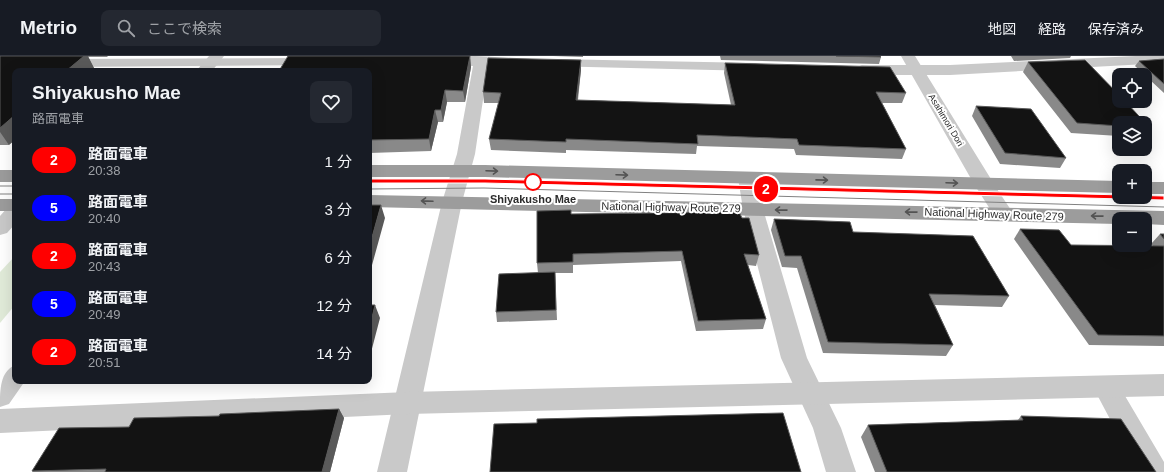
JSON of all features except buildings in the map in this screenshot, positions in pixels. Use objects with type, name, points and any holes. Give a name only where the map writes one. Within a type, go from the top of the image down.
[{"type":"highway","points":[[372,171],[460,171],[1112,188]]},
{"type":"highway","points":[[0,176],[12,176]]},
{"type":"highway","points":[[1152,188],[1164,188]]},
{"type":"highway","name":"National Highway Route 279","points":[[372,201],[1164,218]]},
{"type":"highway","points":[[0,205],[12,205]]},
{"type":"street","name":"Asahimori Dori","points":[[908,56],[1004,215]]},
{"type":"street","points":[[425,61],[481,58],[532,62],[766,68]]},
{"type":"street","points":[[392,472],[452,202],[466,154],[481,58]]},
{"type":"street","points":[[845,70],[916,71],[1164,59]]},
{"type":"street","points":[[47,62],[331,62]]},
{"type":"street","points":[[747,178],[753,209],[794,358],[827,428],[841,472]]},
{"type":"street","points":[[0,228],[12,215]]},
{"type":"street","points":[[0,396],[12,380]]},
{"type":"street","points":[[0,421],[408,403],[1164,385]]},
{"type":"street","points":[[1106,387],[1154,472]]},
{"type":"green space","points":[[12,259],[12,309],[0,323],[0,272]]},
{"type":"tram line","points":[[372,181],[485,181],[1164,198]]},
{"type":"tram line","name":"2","points":[[372,181],[485,181],[748,189],[1164,198]]},
{"type":"tram line","points":[[0,186],[12,186]]},
{"type":"tram line","points":[[372,189],[484,188],[1164,207]]},
{"type":"tram line","points":[[0,194],[12,194]]},
{"type":"place","name":"Shiyakusho Mae","points":[[533,182]]}]
